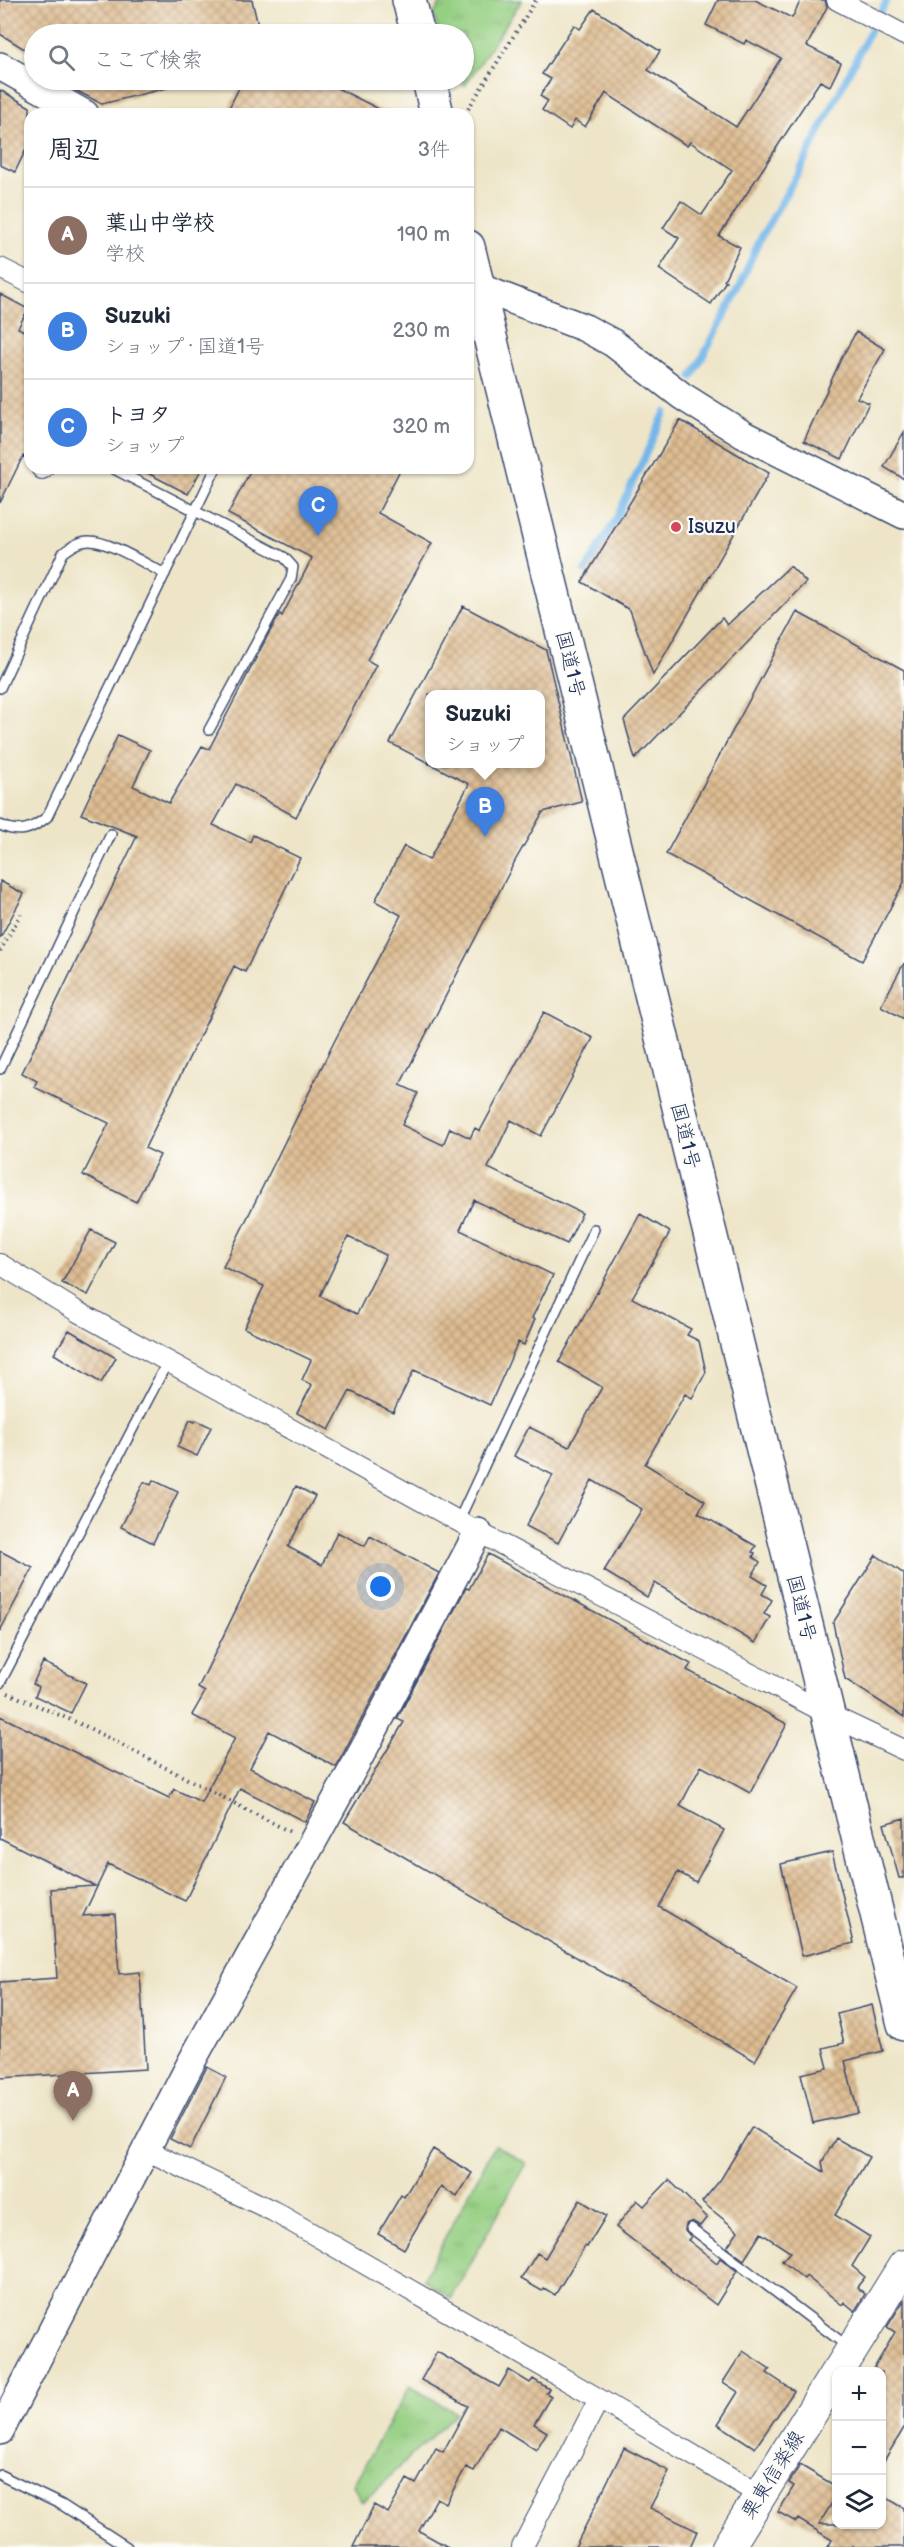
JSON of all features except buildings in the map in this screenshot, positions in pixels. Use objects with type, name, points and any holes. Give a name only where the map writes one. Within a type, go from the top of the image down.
[{"type":"highway","points":[[409,0],[415,24]]},
{"type":"highway","points":[[431,90],[436,108]]},
{"type":"highway","name":"国道1号","points":[[474,289],[904,2024]]},
{"type":"main road","name":"栗東信楽線","points":[[728,2547],[904,2266]]},
{"type":"street","points":[[837,0],[904,35]]},
{"type":"street","points":[[0,66],[24,80]]},
{"type":"street","points":[[42,90],[74,108]]},
{"type":"street","points":[[0,268],[24,280]]},
{"type":"street","points":[[474,285],[585,328],[604,338],[641,362],[682,396],[744,435],[904,515]]},
{"type":"street","points":[[0,1264],[78,1312],[468,1527],[826,1713],[904,1750]]},
{"type":"street","points":[[0,2431],[146,2150],[366,1745],[468,1527]]},
{"type":"street","points":[[146,2150],[273,2211],[599,2399],[760,2495]]},
{"type":"street","points":[[522,2547],[599,2399]]},
{"type":"lane","points":[[124,474],[284,557],[293,567],[291,579],[210,730]]},
{"type":"lane","points":[[0,825],[18,830],[32,829],[47,817],[213,474]]},
{"type":"lane","points":[[0,688],[63,553],[74,545],[88,541],[102,543],[165,573]]},
{"type":"lane","points":[[0,1069],[111,834]]},
{"type":"lane","points":[[468,1527],[594,1229]]},
{"type":"lane","points":[[0,1683],[168,1361]]},
{"type":"lane","points":[[691,2228],[842,2365]]},
{"type":"lane","points":[[0,2475],[62,2505],[127,2547]]},
{"type":"path","points":[[468,108],[536,0]]},
{"type":"path","points":[[0,951],[21,914]]},
{"type":"path","points":[[0,1689],[85,1726],[311,1843]]},
{"type":"green space","points":[[443,0],[522,0],[474,72],[474,24],[436,24],[433,15]]},
{"type":"green space","points":[[495,2145],[526,2163],[451,2299],[423,2279]]},
{"type":"green space","points":[[410,2386],[456,2413],[363,2502],[353,2485]]},
{"type":"waterway","points":[[882,10],[887,0]]},
{"type":"waterway","points":[[692,377],[739,288],[759,241],[802,166],[870,31]]},
{"type":"waterway","points":[[585,571],[617,517],[665,412]]},
{"type":"place","name":"Isuzu","points":[[676,527]]},
{"type":"place","name":"トヨタ","points":[[318,536]]},
{"type":"place","name":"Suzuki","points":[[485,837]]},
{"type":"place","name":"葉山中学校","points":[[73,2121]]}]
